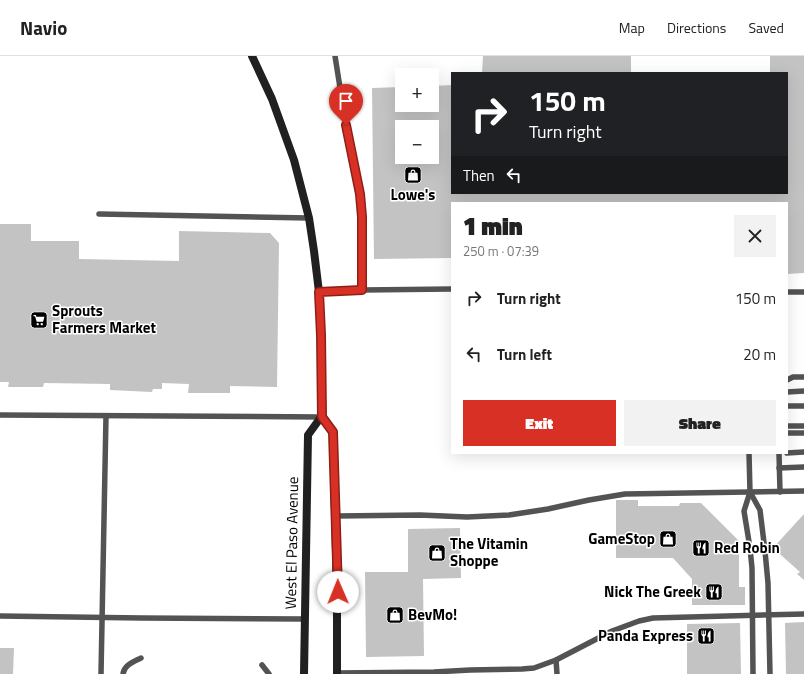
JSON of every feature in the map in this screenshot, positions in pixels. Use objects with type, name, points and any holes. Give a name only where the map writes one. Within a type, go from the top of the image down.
[{"type":"street","points":[[252,56],[272,99],[294,160],[309,218],[314,251],[319,292],[322,417],[333,432],[338,592],[337,674]]},
{"type":"street","name":"West El Paso Avenue","points":[[304,674],[308,435],[322,417]]},
{"type":"lane","points":[[335,56],[348,138],[360,194],[362,217],[362,290]]},
{"type":"lane","points":[[99,214],[309,218]]},
{"type":"lane","points":[[319,292],[451,289]]},
{"type":"lane","points":[[788,292],[804,292]]},
{"type":"lane","points":[[788,380],[793,377],[804,377]]},
{"type":"lane","points":[[788,392],[804,391]]},
{"type":"lane","points":[[788,406],[804,406]]},
{"type":"lane","points":[[0,415],[322,417]]},
{"type":"lane","points":[[101,674],[106,416]]},
{"type":"lane","points":[[788,426],[804,426]]},
{"type":"lane","points":[[788,433],[804,433]]},
{"type":"lane","points":[[788,452],[804,452]]},
{"type":"lane","points":[[749,454],[750,492],[744,511],[752,562],[753,674]]},
{"type":"lane","points":[[779,454],[780,492]]},
{"type":"lane","points":[[779,468],[804,467]]},
{"type":"lane","points":[[336,516],[420,515],[466,517],[502,515],[548,509],[625,494],[804,491]]},
{"type":"lane","points":[[750,492],[760,510],[765,551],[769,614],[770,674]]},
{"type":"lane","points":[[337,674],[534,668],[556,660],[612,631],[639,621],[653,618],[804,614]]},
{"type":"lane","points":[[0,616],[305,619]]},
{"type":"lane","points":[[123,674],[123,669],[141,658]]},
{"type":"lane","points":[[556,660],[557,674]]},
{"type":"lane","points":[[262,665],[268,674]]},
{"type":"building","points":[[483,56],[631,56],[631,72],[482,72]]},
{"type":"building","name":"Lowe's","points":[[770,56],[804,56],[804,273],[788,274],[788,202],[451,202],[451,258],[374,259],[372,88],[395,87],[395,112],[439,112],[439,86],[451,85],[451,194],[788,194],[788,72],[770,72]]},
{"type":"building","points":[[0,224],[31,224],[31,241],[79,241],[79,259],[179,261],[179,231],[270,233],[279,243],[277,387],[230,386],[230,393],[188,393],[189,384],[162,383],[162,389],[153,389],[152,392],[110,390],[110,384],[44,383],[43,387],[8,387],[9,382],[0,382]]},
{"type":"building","points":[[616,500],[638,500],[638,506],[679,506],[680,503],[701,503],[739,541],[739,587],[745,587],[745,605],[692,605],[692,579],[673,558],[616,558]]},
{"type":"building","points":[[804,514],[804,580],[797,574],[800,572],[773,548]]},
{"type":"building","points":[[460,528],[461,578],[423,579],[424,656],[366,657],[365,572],[408,572],[408,529]]},
{"type":"building","points":[[804,622],[804,674],[786,674],[785,623]]},
{"type":"building","points":[[740,623],[741,674],[687,674],[687,624]]},
{"type":"building","points":[[0,648],[14,648],[13,674],[0,674]]},
{"type":"place","name":"Lowe's","points":[[413,175]]},
{"type":"place","name":"Sprouts Farmers Market","points":[[39,320]]},
{"type":"place","name":"GameStop","points":[[668,539]]},
{"type":"place","name":"Red Robin","points":[[701,548]]},
{"type":"place","name":"The Vitamin Shoppe","points":[[437,553]]},
{"type":"place","name":"Nick The Greek","points":[[714,592]]},
{"type":"place","name":"BevMo!","points":[[395,615]]},
{"type":"place","name":"Panda Express","points":[[706,636]]},
{"type":"route","points":[[338,592],[333,432],[322,417],[319,292],[362,290],[362,217],[360,194],[346,125]]}]
